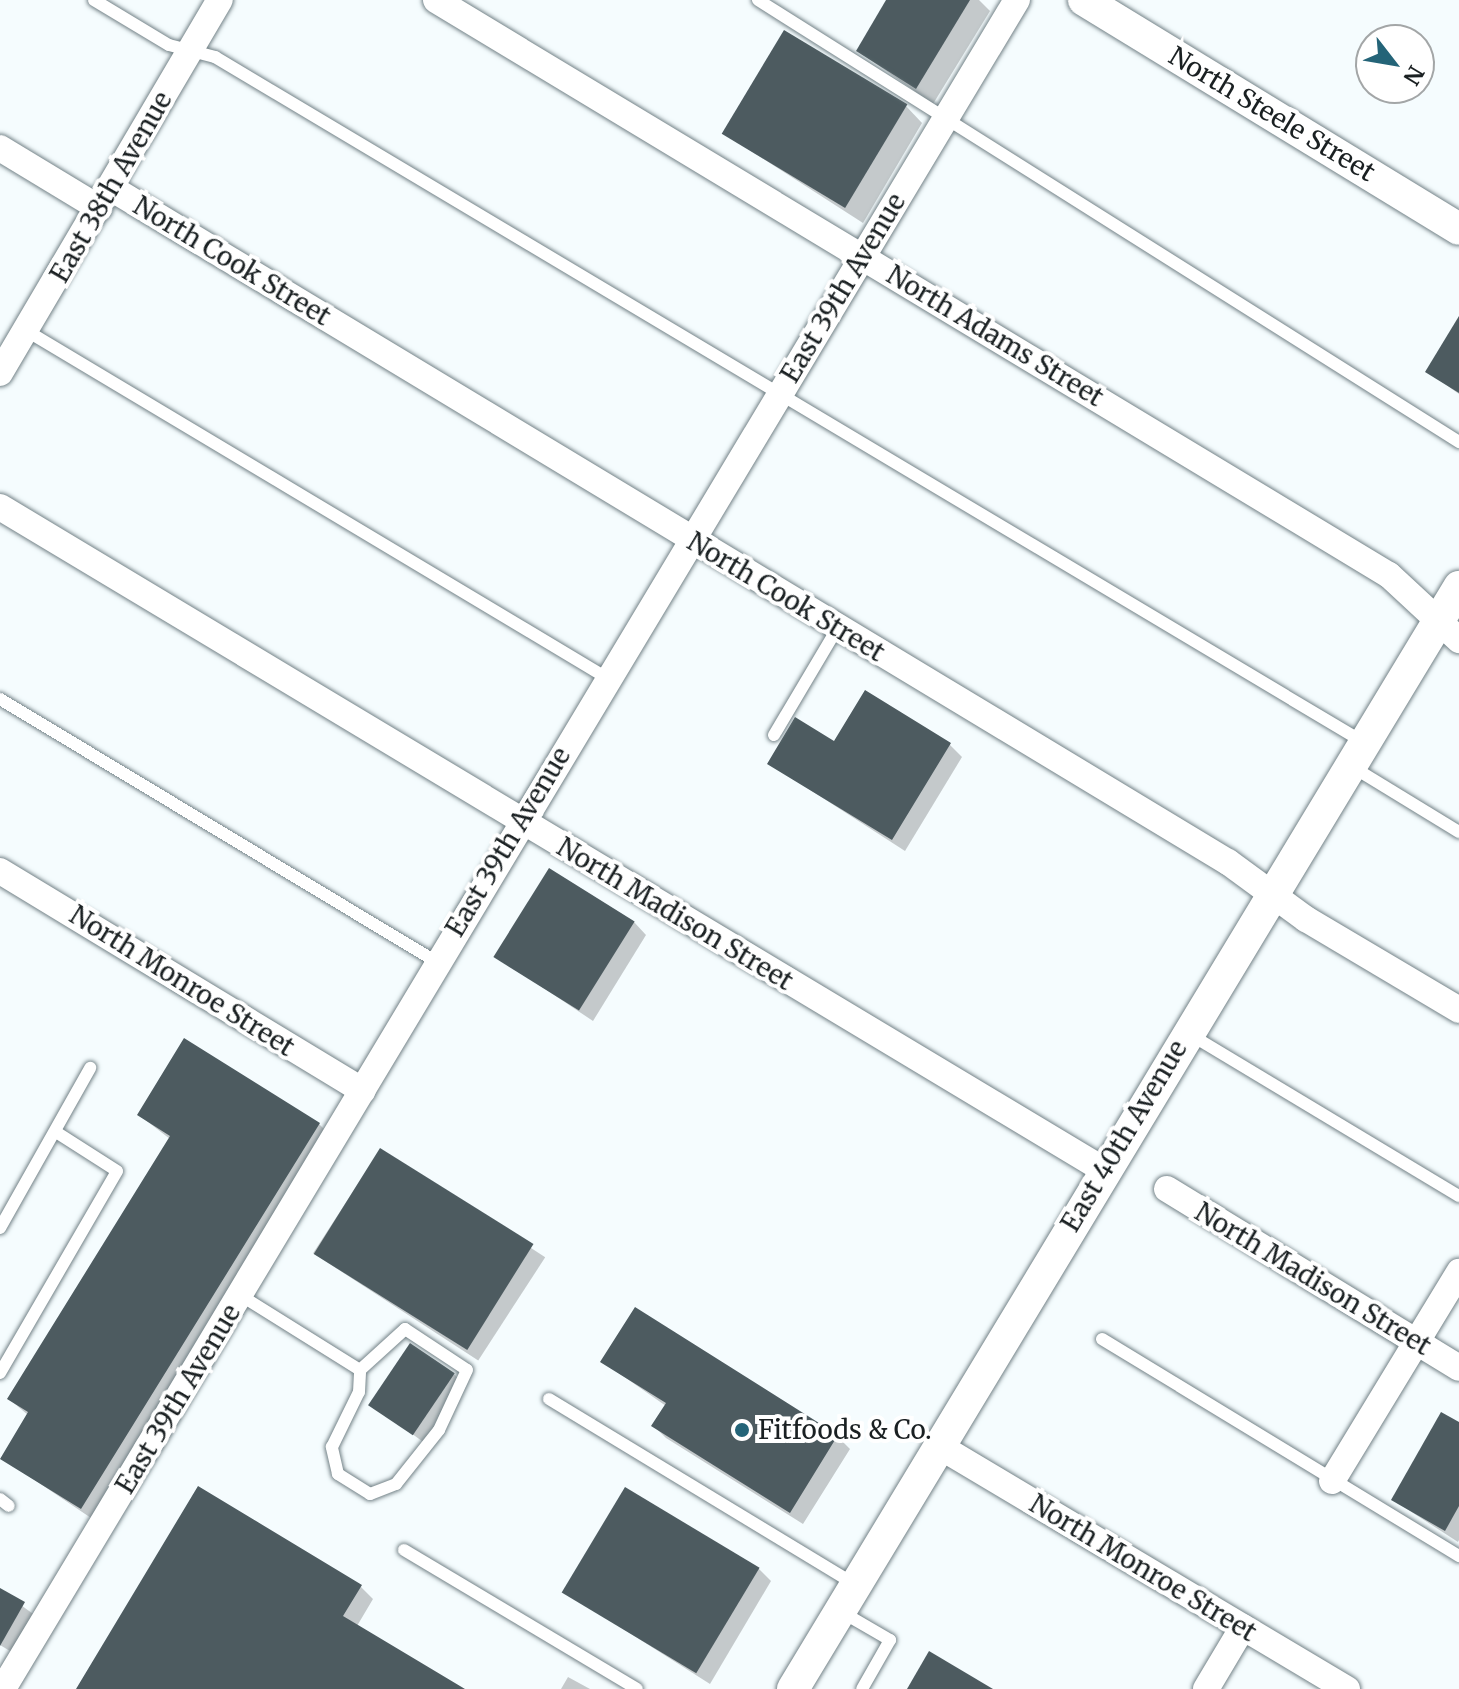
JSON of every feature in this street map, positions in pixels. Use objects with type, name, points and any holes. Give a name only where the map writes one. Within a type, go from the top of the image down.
[{"type":"street","name":"East 38th Avenue","points":[[3,360],[27,331],[220,0]]},
{"type":"street","name":"North Adams Street","points":[[436,0],[1389,575],[1449,630]]},
{"type":"street","name":"East 39th Avenue","points":[[4,1687],[363,1091],[435,961],[1017,0]]},
{"type":"street","name":"North Steele Street","points":[[1084,0],[1459,229]]},
{"type":"street","name":"North Cook Street","points":[[0,148],[105,198],[691,539],[1459,1010]]},
{"type":"street","name":"North Madison Street","points":[[0,507],[1104,1170]]},
{"type":"street","name":"East 40th Avenue","points":[[793,1689],[1270,892],[1358,755],[1449,630],[1459,587]]},
{"type":"street","name":"North Monroe Street","points":[[0,871],[363,1091]]},
{"type":"street","name":"North Madison Street","points":[[1167,1189],[1459,1368]]},
{"type":"street","points":[[1332,1481],[1459,1272]]},
{"type":"street","name":"North Monroe Street","points":[[939,1446],[1347,1689]]},
{"type":"street","points":[[1206,1689],[1243,1627]]},
{"type":"lane","points":[[94,0],[190,50],[215,57],[778,395],[1358,755],[1459,832]]},
{"type":"lane","points":[[758,0],[948,115],[1459,442]]},
{"type":"lane","points":[[27,331],[607,678]]},
{"type":"lane","points":[[774,735],[837,629]]},
{"type":"lane","points":[[0,699],[435,961]]},
{"type":"lane","points":[[1187,1032],[1459,1196]]},
{"type":"lane","points":[[0,1228],[90,1068]]},
{"type":"lane","points":[[0,1373],[117,1171],[56,1132]]},
{"type":"lane","points":[[240,1295],[360,1370]]},
{"type":"lane","points":[[405,1329],[467,1370],[439,1430],[396,1484],[370,1494],[338,1474],[332,1447],[359,1392],[360,1370],[405,1329]]},
{"type":"lane","points":[[1102,1339],[1459,1556]]},
{"type":"lane","points":[[549,1399],[848,1598],[890,1640],[862,1689]]},
{"type":"lane","points":[[404,1550],[637,1689]]},
{"type":"building","points":[[886,0],[970,0],[916,89],[856,51]]},
{"type":"building","points":[[784,30],[907,104],[845,208],[722,134]]},
{"type":"building","points":[[1459,316],[1459,393],[1425,372]]},
{"type":"building","points":[[865,690],[951,743],[892,840],[767,764],[795,717],[834,741]]},
{"type":"building","points":[[549,868],[635,922],[579,1011],[493,957]]},
{"type":"building","points":[[184,1038],[320,1123],[81,1509],[0,1459],[28,1412],[7,1399],[170,1136],[137,1115]]},
{"type":"building","points":[[380,1148],[533,1244],[467,1350],[314,1254]]},
{"type":"building","points":[[635,1307],[838,1435],[790,1513],[651,1426],[666,1403],[600,1362]]},
{"type":"building","points":[[410,1343],[455,1373],[413,1435],[368,1405]]},
{"type":"building","points":[[1441,1412],[1459,1422],[1459,1506],[1445,1531],[1391,1500]]},
{"type":"building","points":[[198,1486],[362,1585],[343,1616],[465,1689],[76,1689]]},
{"type":"building","points":[[625,1487],[760,1568],[696,1673],[562,1592]]},
{"type":"building","points":[[0,1588],[25,1602],[0,1646]]},
{"type":"building","points":[[929,1651],[993,1689],[907,1689]]},
{"type":"place","name":"Fitfoods & Co.","points":[[742,1430]]}]
